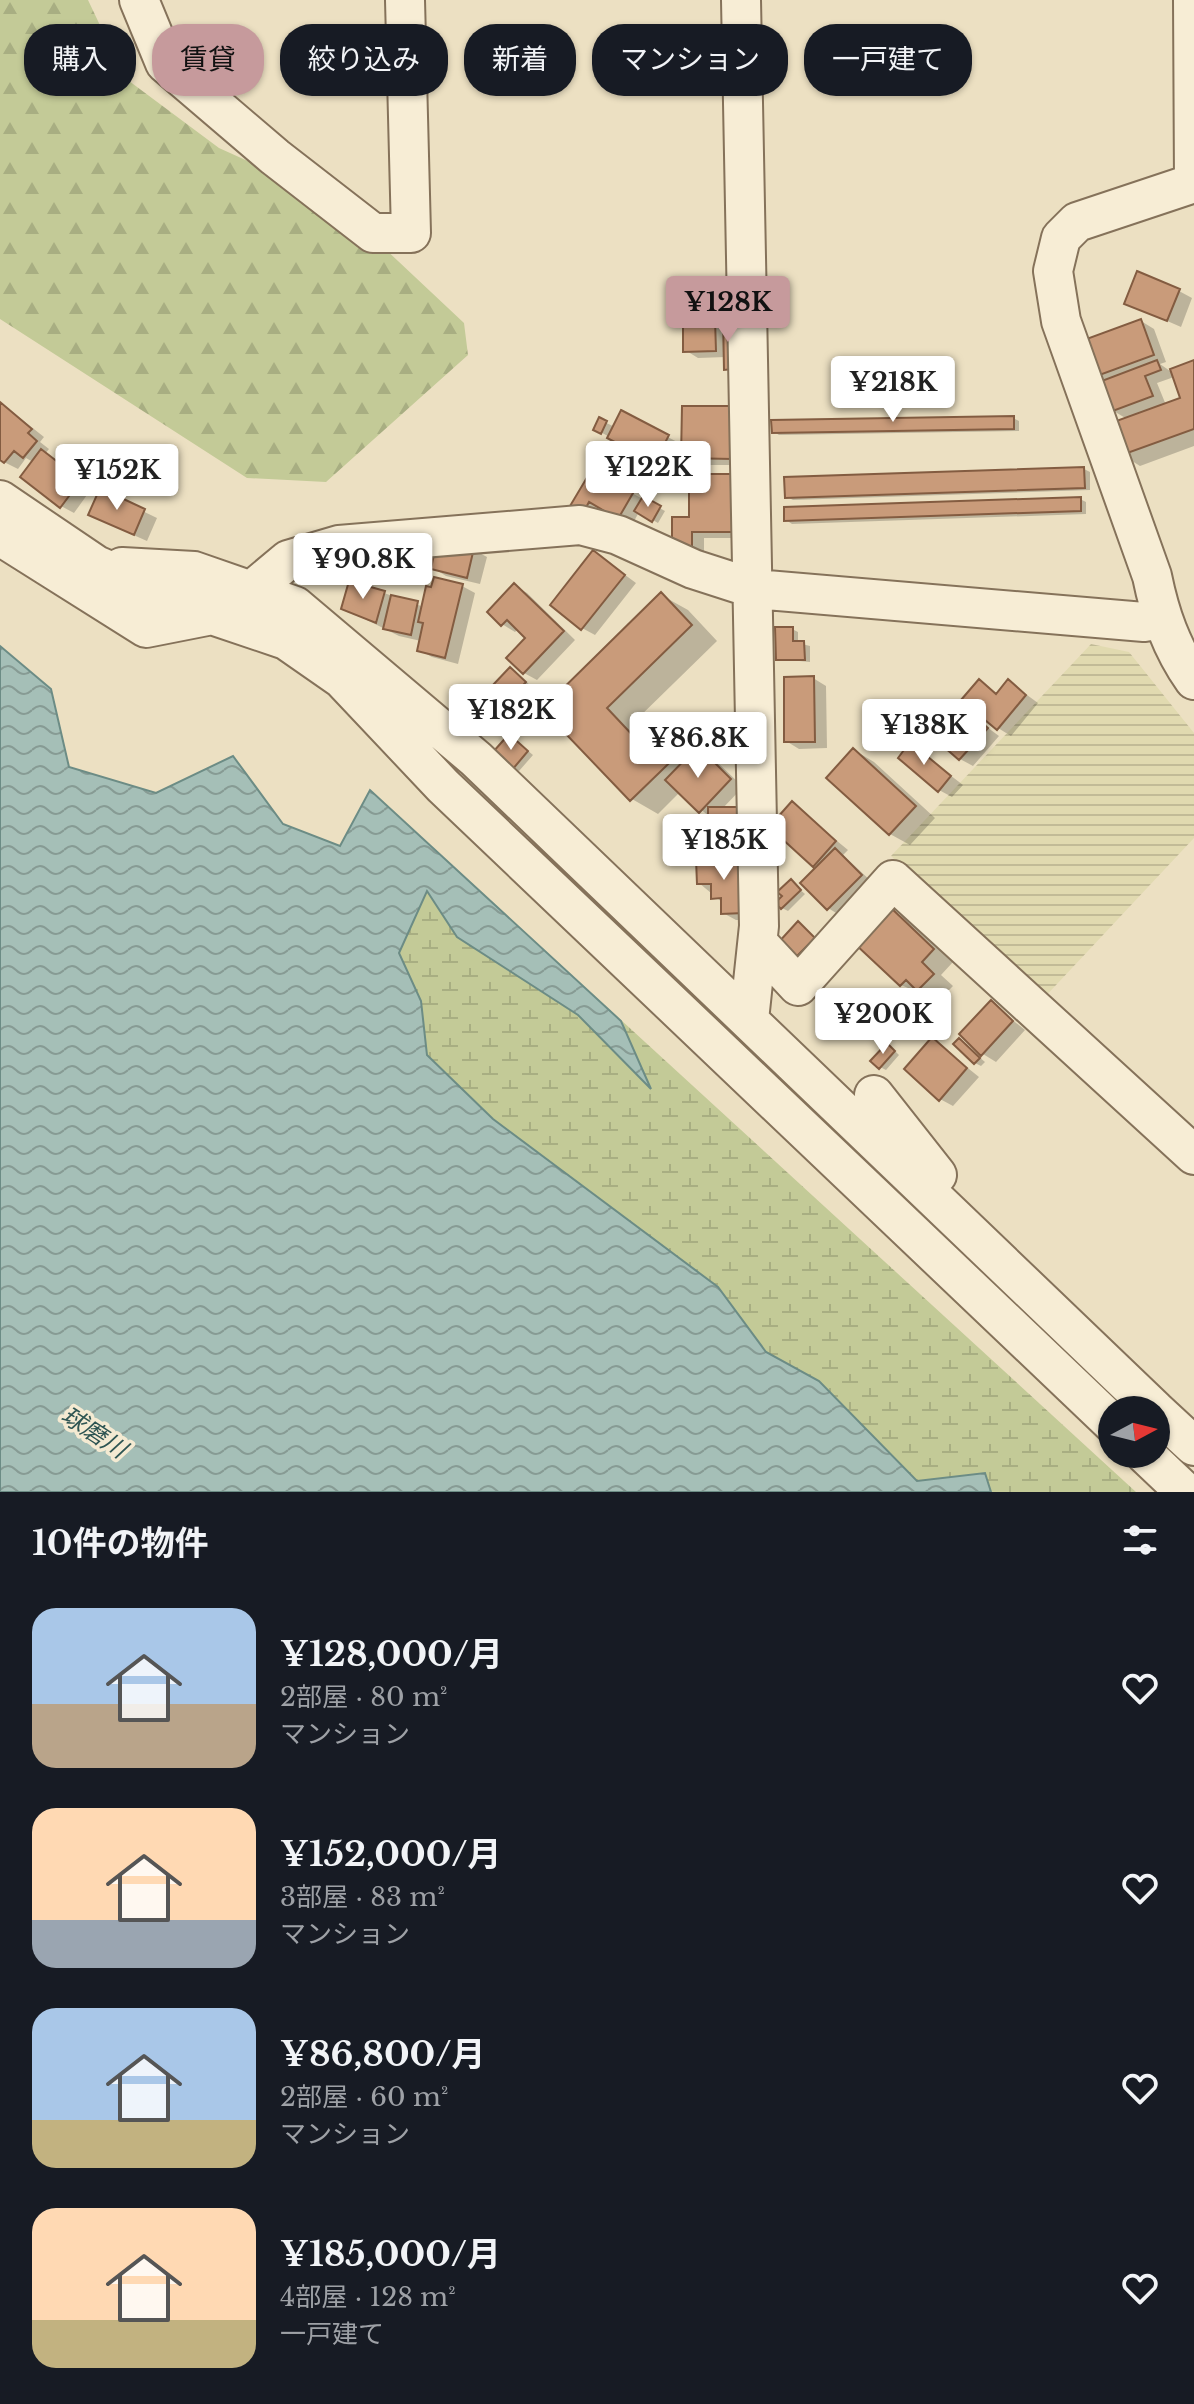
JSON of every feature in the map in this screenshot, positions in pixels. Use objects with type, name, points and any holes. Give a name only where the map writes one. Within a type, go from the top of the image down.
[{"type":"street","points":[[139,0],[165,63],[275,157],[373,233],[411,233],[405,0]]},
{"type":"street","points":[[741,0],[755,589],[758,943],[749,1020]]},
{"type":"street","points":[[1193,0],[1194,183],[1077,222],[1061,238],[1053,271],[1061,321],[1152,576],[1161,619],[1177,656],[1194,680]]},
{"type":"street","points":[[0,500],[96,565],[212,615],[286,640],[342,679],[443,786],[1098,1410]]},
{"type":"street","points":[[251,591],[288,560],[339,545],[580,525],[618,535],[693,569],[755,589],[1144,622],[1161,619]]},
{"type":"street","points":[[0,536],[146,628],[212,615]]},
{"type":"street","points":[[96,565],[194,571],[295,606],[476,759],[1141,1396]]},
{"type":"street","points":[[758,943],[798,986],[893,880],[1194,1155]]},
{"type":"street","points":[[874,1095],[959,1202],[958,1222]]},
{"type":"street","points":[[1170,1423],[1194,1446]]},
{"type":"street","points":[[1160,1468],[1185,1492]]},
{"type":"shaded area","points":[[1091,644],[1129,652],[1194,733],[1194,838],[1042,1000],[891,856]]},
{"type":"green space","points":[[0,0],[88,0],[99,24],[24,24],[24,96],[136,96],[136,86],[219,148],[332,199],[464,323],[468,355],[326,482],[247,478],[0,319]]},
{"type":"green space","points":[[0,646],[51,689],[69,767],[156,793],[233,756],[283,824],[340,846],[370,790],[1098,1457],[1098,1468],[1110,1468],[1136,1492],[738,1492],[13,844]]},
{"type":"water","name":"球磨川","points":[[0,646],[51,689],[69,767],[156,793],[233,756],[283,824],[340,846],[370,790],[621,1021],[651,1089],[578,1015],[457,937],[427,891],[399,953],[421,1001],[427,1055],[493,1119],[718,1287],[766,1352],[819,1381],[917,1481],[985,1473],[991,1492],[0,1492]]},
{"type":"building","points":[[1137,271],[1180,289],[1167,321],[1124,304]]},
{"type":"building","points":[[723,318],[732,318],[733,369],[724,370]]},
{"type":"building","points":[[683,319],[715,319],[716,351],[683,352]]},
{"type":"building","points":[[1141,319],[1154,355],[1094,377],[1081,341]]},
{"type":"building","points":[[1157,360],[1161,370],[1145,376],[1153,396],[1110,412],[1099,382]]},
{"type":"building","points":[[1194,360],[1194,429],[1119,456],[1108,424],[1180,398],[1170,369]]},
{"type":"building","points":[[0,402],[32,429],[28,433],[37,441],[23,458],[14,451],[4,463],[0,460]]},
{"type":"building","points":[[682,406],[734,406],[733,459],[681,458]]},
{"type":"building","points":[[621,410],[669,435],[655,463],[607,438]]},
{"type":"building","points":[[1014,416],[1014,429],[772,433],[771,420]]},
{"type":"building","points":[[599,417],[607,421],[601,434],[593,430]]},
{"type":"building","points":[[41,449],[81,480],[60,508],[20,477]]},
{"type":"building","points":[[1084,467],[1085,488],[785,498],[784,477]]},
{"type":"building","points":[[592,469],[633,493],[618,519],[589,502],[583,513],[570,506]]},
{"type":"building","points":[[704,474],[735,474],[735,532],[692,532],[692,548],[672,548],[672,517],[689,517],[689,487],[704,487]]},
{"type":"building","points":[[100,488],[145,509],[134,535],[88,515]]},
{"type":"building","points":[[643,496],[661,506],[652,522],[634,511]]},
{"type":"building","points":[[1081,497],[1081,511],[784,521],[784,507]]},
{"type":"building","points":[[437,539],[474,548],[467,578],[431,569]]},
{"type":"building","points":[[593,550],[625,575],[581,630],[550,605]]},
{"type":"building","points":[[434,577],[463,584],[445,658],[417,651],[423,623],[418,622],[426,586],[431,587]]},
{"type":"building","points":[[349,581],[385,591],[376,623],[341,609]]},
{"type":"building","points":[[514,583],[564,631],[523,674],[506,658],[525,638],[507,620],[501,626],[487,612]]},
{"type":"building","points":[[661,592],[692,625],[607,708],[639,742],[669,714],[693,740],[630,801],[542,709]]},
{"type":"building","points":[[391,595],[418,601],[411,635],[383,629]]},
{"type":"building","points":[[775,627],[793,627],[793,641],[804,641],[805,660],[776,660]]},
{"type":"building","points":[[510,667],[526,682],[509,701],[492,686]]},
{"type":"building","points":[[814,676],[815,742],[784,742],[784,677]]},
{"type":"building","points":[[979,679],[996,694],[1008,679],[1026,695],[997,730],[961,700]]},
{"type":"building","points":[[877,708],[906,732],[896,744],[867,720]]},
{"type":"building","points":[[971,713],[988,728],[959,760],[936,740],[951,723],[957,729]]},
{"type":"building","points":[[509,734],[528,751],[512,770],[493,752]]},
{"type":"building","points":[[910,742],[951,776],[938,792],[898,758]]},
{"type":"building","points":[[698,746],[731,779],[699,813],[665,780]]},
{"type":"building","points":[[853,748],[916,806],[889,835],[826,778]]},
{"type":"building","points":[[792,801],[836,841],[813,867],[769,827]]},
{"type":"building","points":[[708,807],[739,807],[739,839],[717,839],[717,828],[708,828]]},
{"type":"building","points":[[704,834],[715,835],[715,840],[720,843],[739,843],[739,854],[704,853]]},
{"type":"building","points":[[835,848],[862,875],[827,910],[800,883]]},
{"type":"building","points":[[696,859],[743,859],[744,913],[721,914],[721,898],[711,899],[711,884],[697,884]]},
{"type":"building","points":[[791,879],[801,890],[781,909],[775,903],[782,896],[777,892]]},
{"type":"building","points":[[889,906],[934,949],[922,962],[934,974],[917,991],[906,980],[900,986],[854,943]]},
{"type":"building","points":[[798,921],[815,938],[793,960],[777,944]]},
{"type":"building","points":[[991,1000],[1013,1021],[981,1056],[959,1034]]},
{"type":"building","points":[[932,1037],[967,1068],[939,1101],[904,1069]]},
{"type":"building","points":[[959,1038],[980,1058],[974,1064],[953,1044]]},
{"type":"building","points":[[887,1043],[895,1051],[879,1069],[870,1061]]}]
